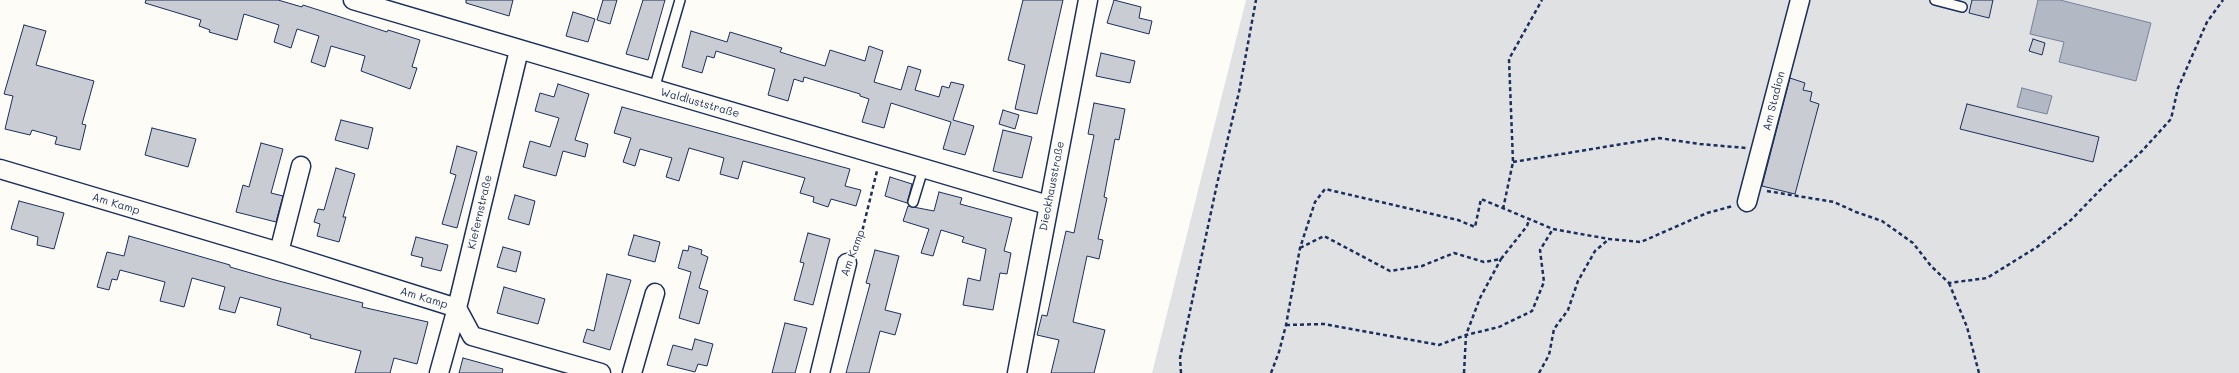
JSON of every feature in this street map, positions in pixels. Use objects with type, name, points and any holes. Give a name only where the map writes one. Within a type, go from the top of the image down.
[{"type":"street","name":"Waldluststraße","points":[[353,0],[881,157],[1048,205]]},
{"type":"street","name":"Dieckhausstraße","points":[[1017,373],[1088,0]]},
{"type":"street","name":"Am Stadion","points":[[1749,195],[1800,0]]},
{"type":"street","name":"Kiefernstraße","points":[[439,373],[457,308],[519,50]]},
{"type":"street","points":[[279,252],[301,166]]},
{"type":"street","name":"Am Kamp","points":[[0,169],[279,252],[457,308],[472,336],[601,373]]},
{"type":"street","name":"Am Kamp","points":[[820,373],[847,264]]},
{"type":"street","points":[[632,373],[655,293]]},
{"type":"lane","points":[[654,90],[680,0]]},
{"type":"lane","points":[[1935,0],[1962,7]]},
{"type":"lane","points":[[913,202],[923,169]]},
{"type":"path","points":[[1182,373],[1180,358],[1217,184],[1239,92],[1256,0]]},
{"type":"path","points":[[1503,209],[1513,162],[1509,59],[1542,0]]},
{"type":"path","points":[[1948,283],[1987,278],[2037,247],[2071,220],[2105,185],[2142,151],[2170,119],[2178,88],[2207,22],[2224,0]]},
{"type":"path","points":[[1513,162],[1538,156],[1659,138],[1700,144],[1762,149]]},
{"type":"path","name":"Am Kamp","points":[[847,264],[860,240],[881,157]]},
{"type":"path","points":[[1271,373],[1279,352],[1286,325],[1300,248],[1315,202],[1325,189],[1458,220],[1475,227],[1481,199],[1553,229],[1609,239],[1641,242],[1749,195],[1834,202],[1856,212],[1882,221],[1913,243],[1931,266],[1948,283],[1966,327],[1979,373]]},
{"type":"path","points":[[1464,373],[1466,335],[1480,298],[1501,259],[1527,226],[1529,220]]},
{"type":"path","points":[[1286,325],[1324,324],[1439,345],[1466,335],[1499,327],[1532,311],[1544,282],[1540,250],[1553,229]]},
{"type":"path","points":[[1300,248],[1324,236],[1390,271],[1422,266],[1454,253],[1484,262],[1501,259]]},
{"type":"path","points":[[1540,373],[1549,355],[1554,329],[1568,310],[1578,281],[1595,251],[1609,239]]},
{"type":"shaded area","points":[[1246,0],[2239,0],[2239,373],[1152,373]]},
{"type":"shaded area","points":[[2038,0],[2060,0],[2151,23],[2136,81],[2059,62],[2064,42],[2030,34]]},
{"type":"shaded area","points":[[2022,88],[2052,96],[2047,114],[2017,107]]},
{"type":"building","points":[[146,0],[278,0],[302,7],[303,5],[387,32],[388,30],[420,40],[412,67],[417,68],[410,89],[361,71],[365,56],[331,46],[325,67],[311,62],[319,36],[297,29],[291,48],[274,42],[279,25],[244,14],[237,40],[209,32],[210,30],[199,26],[201,20],[145,3]]},
{"type":"building","points":[[466,0],[513,0],[509,16],[466,3]]},
{"type":"building","points":[[603,0],[617,0],[610,24],[597,20]]},
{"type":"building","points":[[643,0],[665,0],[648,60],[626,54]]},
{"type":"building","points":[[1023,0],[1063,0],[1037,114],[1015,109],[1025,65],[1008,60]]},
{"type":"building","points":[[1114,0],[1141,7],[1139,18],[1152,21],[1149,34],[1107,23]]},
{"type":"building","points":[[1972,0],[1993,0],[1989,18],[1969,13]]},
{"type":"building","points":[[573,12],[595,19],[588,42],[566,36]]},
{"type":"building","points":[[24,25],[46,31],[36,65],[94,81],[82,124],[86,125],[80,150],[55,144],[57,137],[32,130],[30,135],[5,129],[13,96],[4,94]]},
{"type":"building","points":[[691,31],[727,42],[730,32],[782,48],[780,52],[825,66],[830,50],[865,61],[869,46],[883,51],[874,82],[901,90],[908,66],[921,70],[915,90],[939,97],[942,86],[949,88],[951,82],[964,85],[953,120],[974,126],[965,155],[943,149],[951,122],[891,103],[884,128],[862,122],[869,99],[860,96],[860,94],[804,77],[803,82],[794,79],[788,101],[768,95],[775,69],[716,51],[714,58],[707,56],[702,73],[682,67]]},
{"type":"building","points":[[2033,39],[2045,43],[2042,55],[2029,51]]},
{"type":"building","points":[[1101,53],[1135,61],[1130,83],[1096,76]]},
{"type":"building","points":[[1790,78],[1805,83],[1803,90],[1812,92],[1810,101],[1819,104],[1795,194],[1762,186]]},
{"type":"building","points":[[558,84],[589,94],[575,140],[588,144],[585,157],[563,151],[556,176],[523,167],[530,141],[550,147],[559,118],[535,111],[540,93],[554,97]]},
{"type":"building","points":[[1094,103],[1125,109],[1119,140],[1115,139],[1104,197],[1107,198],[1098,239],[1103,240],[1099,259],[1087,256],[1073,322],[1105,330],[1094,373],[1051,373],[1059,340],[1037,335],[1042,315],[1047,316],[1066,231],[1074,233],[1094,135],[1088,134]]},
{"type":"building","points":[[1967,104],[2099,137],[2093,162],[1960,129]]},
{"type":"building","points":[[622,107],[850,169],[845,186],[861,190],[856,206],[831,199],[828,207],[813,202],[814,197],[800,193],[805,178],[743,161],[738,179],[720,174],[724,158],[689,148],[679,181],[666,177],[672,158],[640,149],[635,166],[623,162],[631,138],[614,133]]},
{"type":"building","points":[[1003,110],[1019,115],[1015,129],[999,124]]},
{"type":"building","points":[[341,120],[373,128],[368,149],[335,140]]},
{"type":"building","points":[[152,128],[196,139],[188,167],[145,155]]},
{"type":"building","points":[[1003,130],[1032,137],[1022,178],[993,171]]},
{"type":"building","points":[[261,143],[283,149],[271,193],[283,196],[276,222],[236,212],[243,185],[249,187]]},
{"type":"building","points":[[457,146],[477,152],[457,228],[442,224],[456,175],[450,173]]},
{"type":"building","points":[[336,168],[355,174],[343,217],[346,217],[339,242],[317,236],[320,224],[314,222],[318,209],[324,210]]},
{"type":"building","points":[[890,177],[912,184],[907,203],[885,196]]},
{"type":"building","points":[[939,192],[962,198],[960,204],[1012,218],[1004,251],[1011,253],[1007,274],[1000,273],[993,310],[963,305],[968,278],[980,281],[986,249],[962,242],[964,237],[941,230],[933,256],[921,253],[929,229],[903,221],[908,206],[934,211]]},
{"type":"building","points":[[515,195],[535,201],[529,225],[508,219]]},
{"type":"building","points":[[19,201],[64,213],[54,249],[37,245],[38,237],[11,229]]},
{"type":"building","points":[[808,233],[830,239],[813,305],[794,300],[804,263],[800,262]]},
{"type":"building","points":[[634,235],[660,242],[655,262],[628,255]]},
{"type":"building","points":[[129,236],[230,265],[230,267],[275,280],[363,303],[362,307],[428,322],[417,364],[394,358],[390,373],[355,373],[361,351],[310,338],[311,335],[277,325],[281,308],[240,297],[235,313],[219,309],[225,287],[192,278],[184,307],[160,301],[165,282],[120,270],[117,280],[112,279],[109,290],[97,287],[107,252],[124,256]]},
{"type":"building","points":[[416,237],[448,245],[441,271],[421,266],[423,258],[411,255]]},
{"type":"building","points":[[689,246],[702,250],[701,254],[708,257],[699,288],[708,291],[699,324],[679,318],[691,272],[678,268],[683,250],[688,251]]},
{"type":"building","points":[[503,247],[521,252],[516,272],[497,267]]},
{"type":"building","points":[[875,250],[899,256],[885,310],[901,314],[895,335],[880,331],[869,373],[846,373],[870,284],[866,283]]},
{"type":"building","points":[[607,274],[631,280],[610,350],[583,342],[587,329],[594,331]]},
{"type":"building","points":[[504,287],[545,299],[538,324],[497,313]]},
{"type":"building","points":[[785,323],[807,328],[795,373],[772,373]]},
{"type":"building","points":[[695,339],[713,344],[707,366],[698,364],[695,372],[667,365],[673,345],[692,350]]},
{"type":"building","points":[[463,358],[503,369],[502,373],[459,373]]}]
